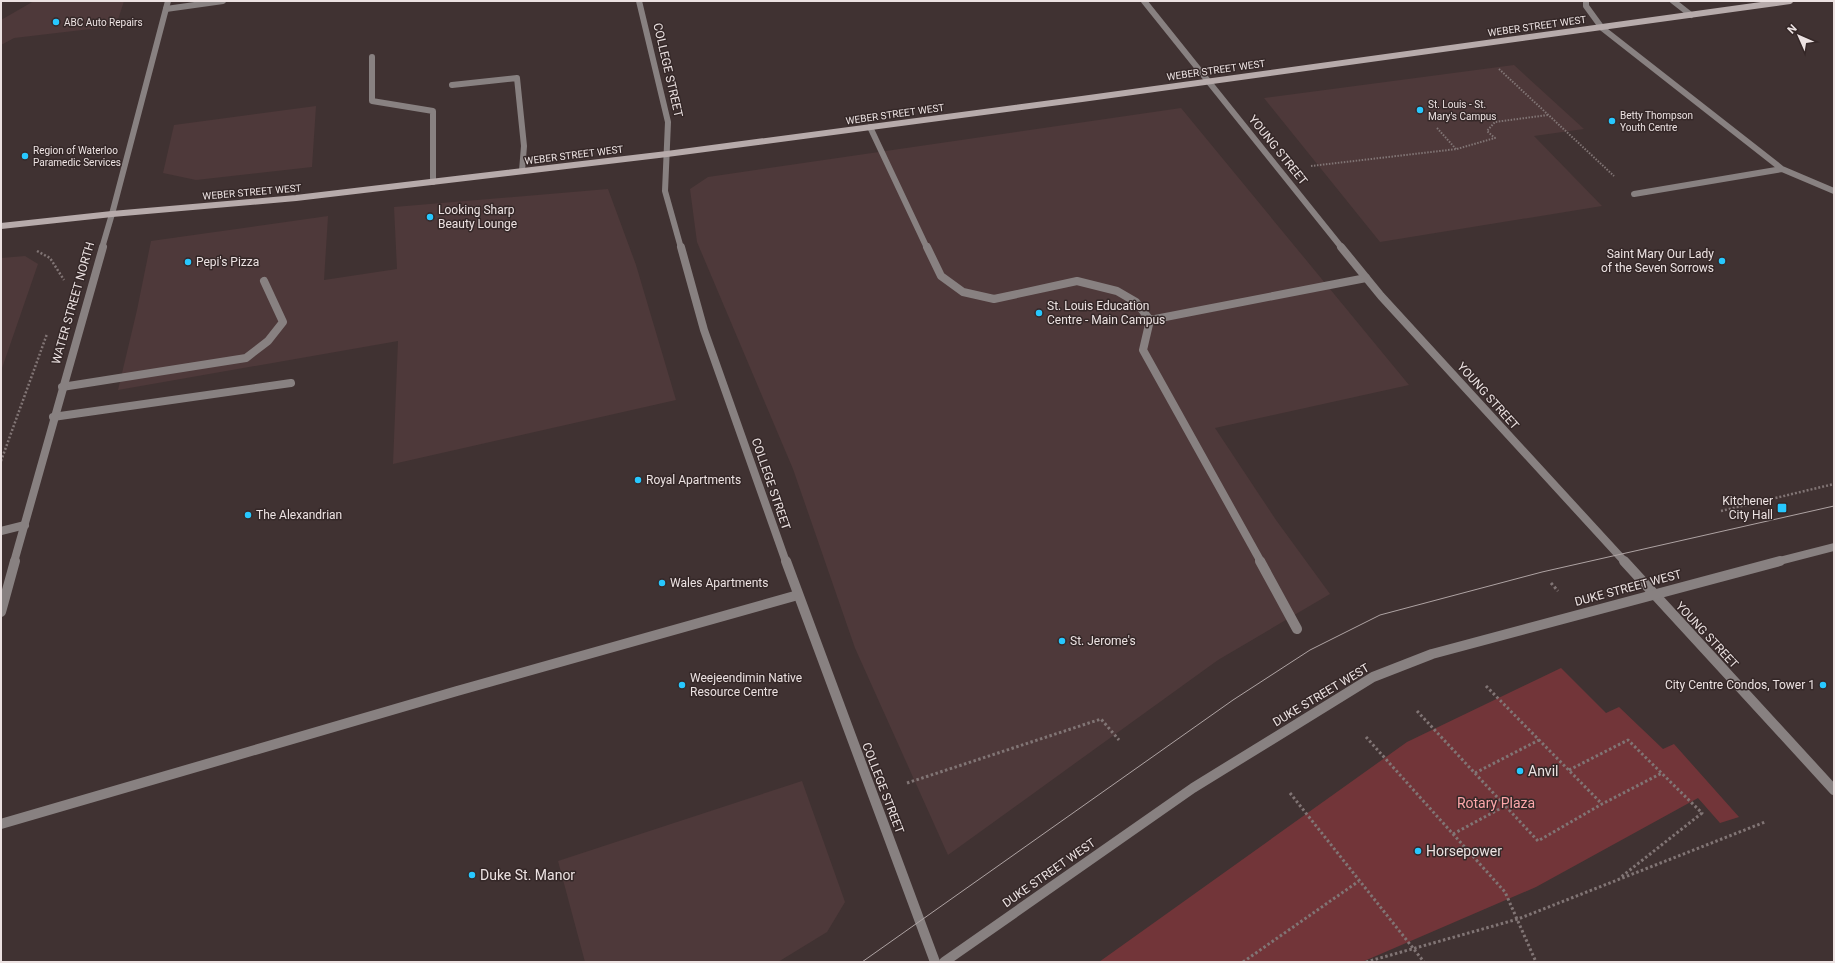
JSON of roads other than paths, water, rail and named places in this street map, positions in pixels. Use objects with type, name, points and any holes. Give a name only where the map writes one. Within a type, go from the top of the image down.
[{"type":"main road","name":"WEBER STREET WEST","points":[[1,226],[112,214],[296,198],[667,154],[1207,82],[1790,1]]},
{"type":"street","name":"WATER STREET NORTH","points":[[1,612],[53,417],[112,214],[168,1]]},
{"type":"street","points":[[166,9],[223,1]]},
{"type":"street","name":"COLLEGE STREET","points":[[639,1],[668,122],[665,191],[704,330],[798,595],[935,962]]},
{"type":"street","name":"YOUNG STREET","points":[[1144,1],[1207,82],[1366,278],[1654,595],[1834,790]]},
{"type":"street","points":[[1586,1],[1586,6],[1602,28],[1782,169],[1834,191]]},
{"type":"street","points":[[1673,1],[1691,15]]},
{"type":"street","points":[[372,57],[372,101],[433,112],[433,182]]},
{"type":"street","points":[[452,86],[517,78],[524,146],[522,172]]},
{"type":"street","points":[[870,127],[941,276],[963,292],[994,299],[1077,281],[1117,291],[1136,302],[1150,320]]},
{"type":"street","points":[[1634,194],[1782,169]]},
{"type":"street","points":[[1150,320],[1366,278]]},
{"type":"street","points":[[62,387],[246,358],[268,341],[283,322],[264,281]]},
{"type":"street","points":[[1150,320],[1143,350],[1171,398],[1297,629]]},
{"type":"street","points":[[53,417],[291,382]]},
{"type":"street","points":[[1,531],[25,525]]},
{"type":"street","name":"DUKE STREET WEST","points":[[944,962],[1193,788],[1373,677],[1432,654],[1834,547]]},
{"type":"street","points":[[1,824],[464,689],[798,595]]},
{"type":"tram line","points":[[862,962],[1233,700],[1310,650],[1380,615],[1542,572],[1834,506]]},
{"type":"place","name":"ABC Auto Repairs","points":[[56,22]]},
{"type":"place","name":"St. Louis - St. Mary's Campus","points":[[1420,110]]},
{"type":"place","name":"Betty Thompson Youth Centre","points":[[1612,121]]},
{"type":"place","name":"Region of Waterloo Paramedic Services","points":[[25,156]]},
{"type":"place","name":"Looking Sharp Beauty Lounge","points":[[430,217]]},
{"type":"place","name":"Saint Mary Our Lady of the Seven Sorrows","points":[[1722,261]]},
{"type":"place","name":"Pepi's Pizza","points":[[188,262]]},
{"type":"place","name":"St. Louis Education Centre - Main Campus","points":[[1039,313]]},
{"type":"place","name":"Royal Apartments","points":[[638,480]]},
{"type":"place","name":"Kitchener City Hall","points":[[1782,508]]},
{"type":"place","name":"The Alexandrian","points":[[248,515]]},
{"type":"place","name":"Wales Apartments","points":[[662,583]]},
{"type":"place","name":"St. Jerome's","points":[[1062,641]]},
{"type":"place","name":"Weejeendimin Native Resource Centre","points":[[682,685]]},
{"type":"place","name":"City Centre Condos, Tower 1","points":[[1823,685]]},
{"type":"place","name":"Anvil","points":[[1520,771]]},
{"type":"place","name":"Horsepower","points":[[1418,851]]},
{"type":"place","name":"Duke St. Manor","points":[[472,875]]},
{"type":"park label","name":"Rotary Plaza","points":[[1496,803]]}]
